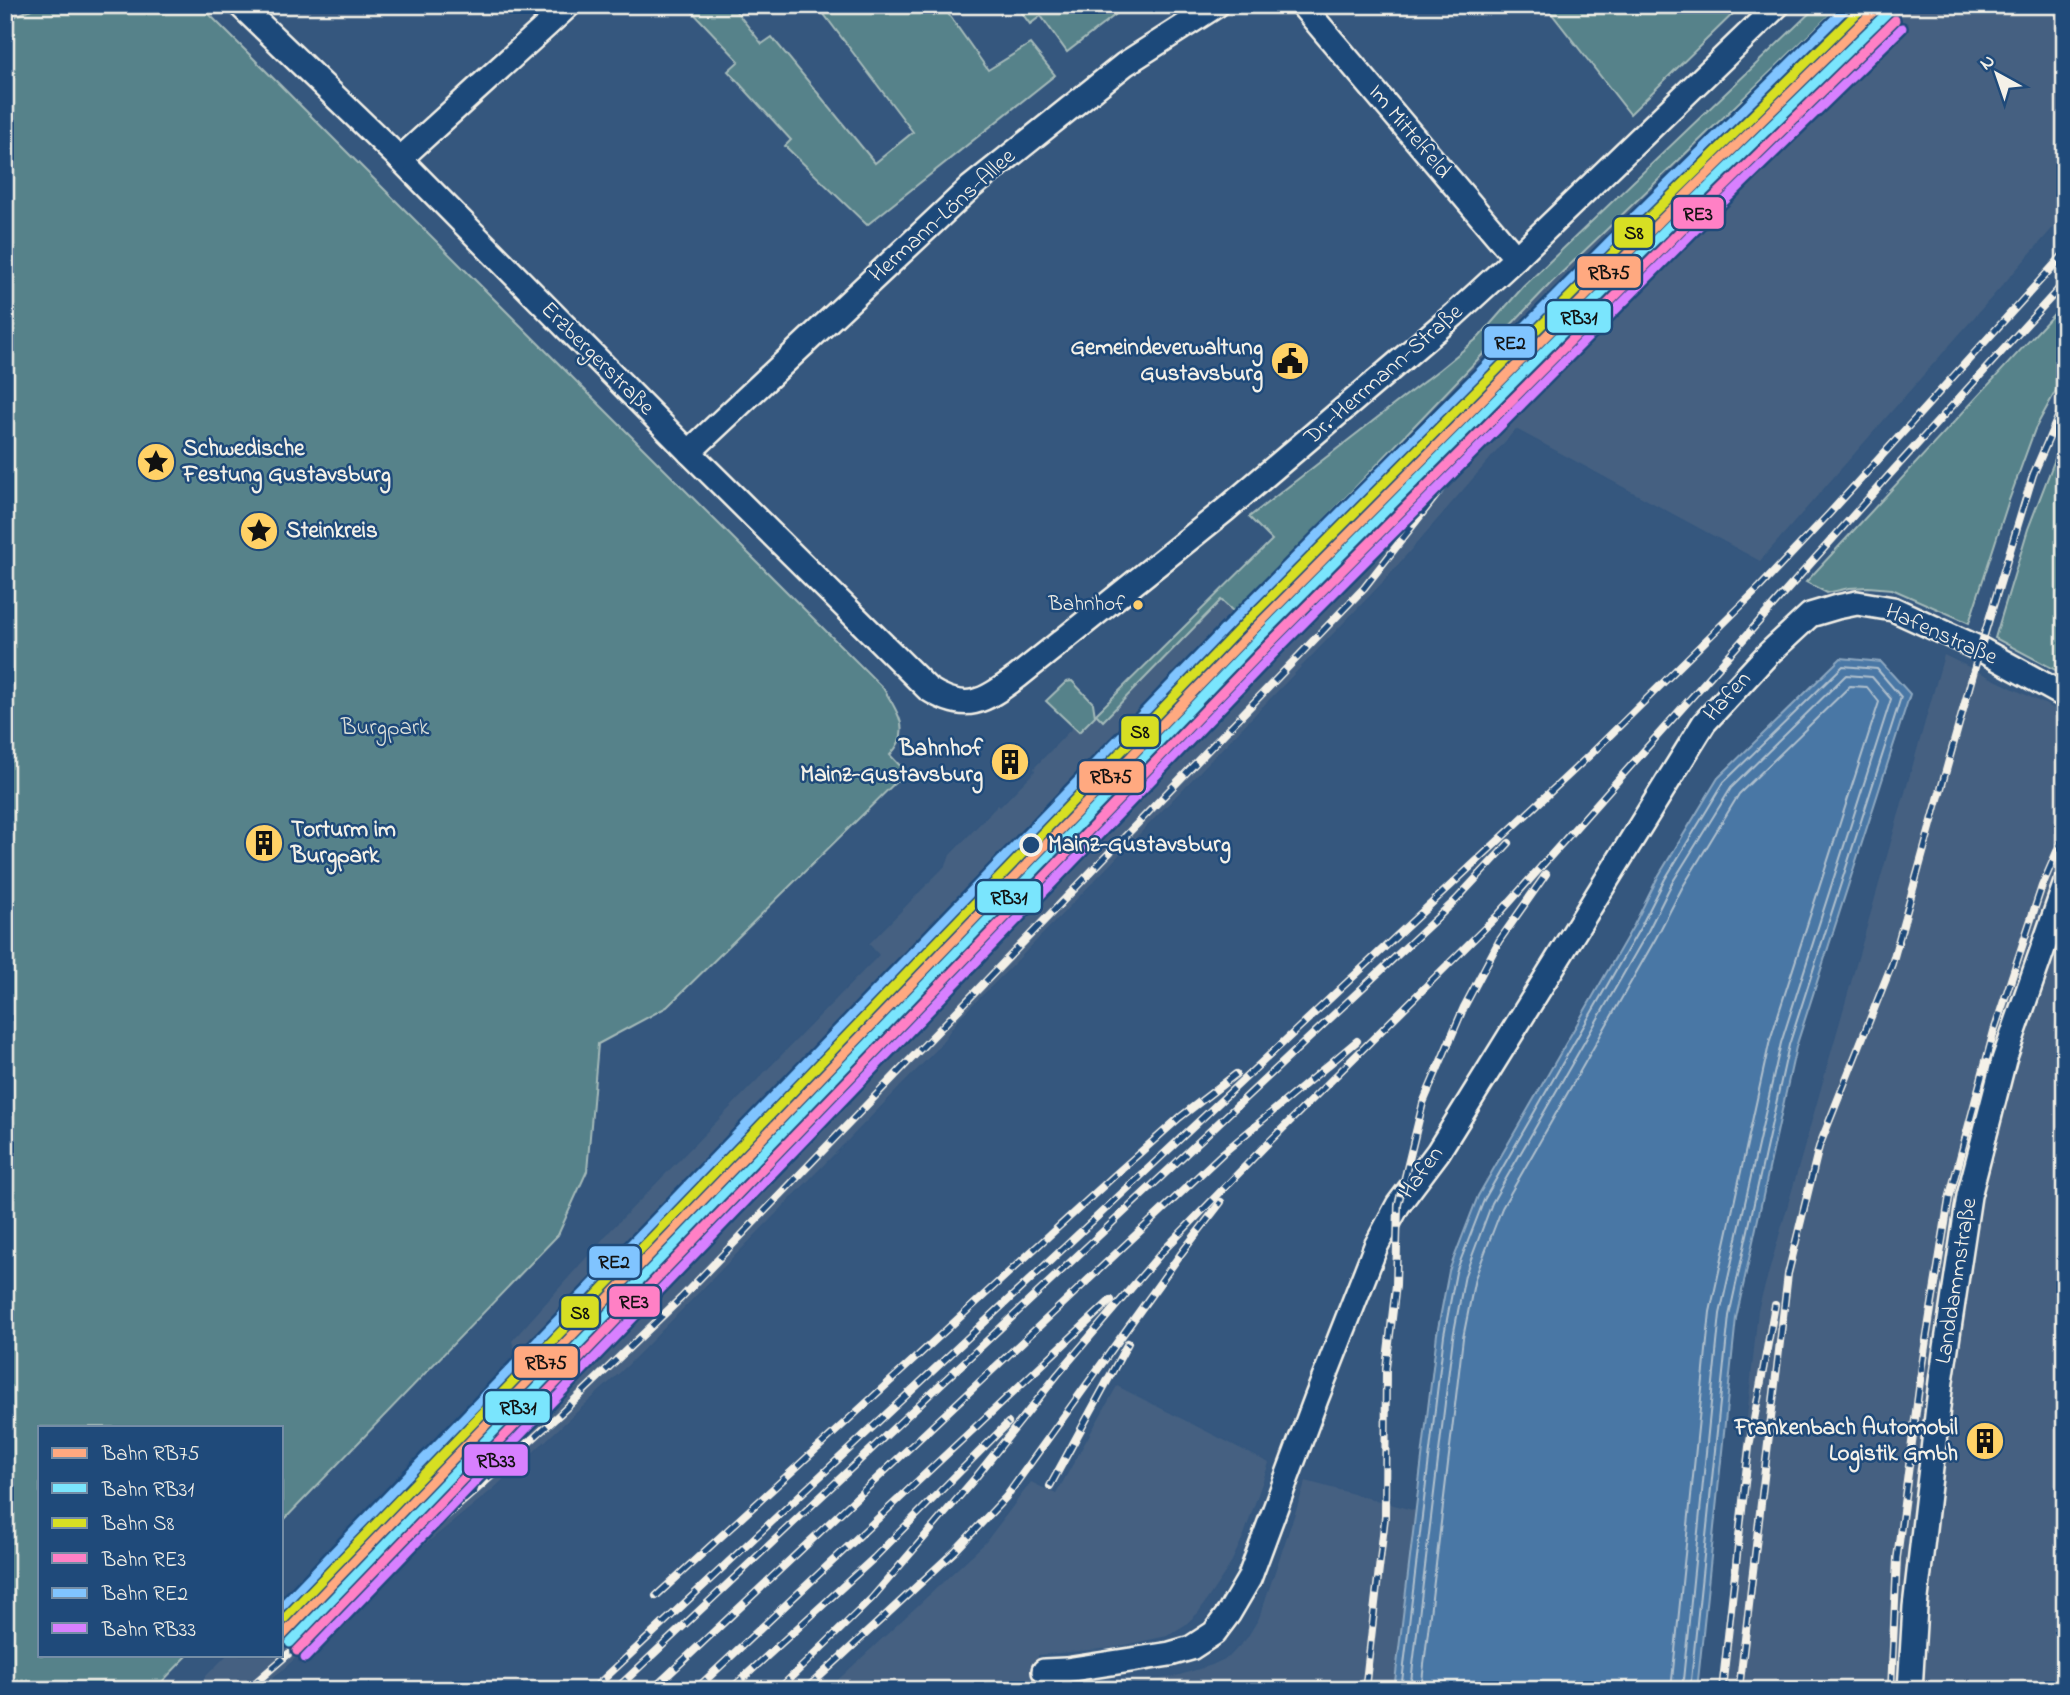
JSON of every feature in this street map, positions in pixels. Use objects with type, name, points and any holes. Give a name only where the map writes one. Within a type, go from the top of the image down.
[{"type":"street","name":"Erzbergerstraße","points":[[240,5],[400,159],[928,689],[941,698],[959,703]]},
{"type":"street","points":[[400,159],[569,5]]},
{"type":"street","name":"Hermann-Löns-Allee","points":[[689,452],[971,187],[1125,64],[1217,5]]},
{"type":"street","name":"Im Mittelfeld","points":[[1302,5],[1516,258]]},
{"type":"street","name":"Dr.-Herrmann-Straße","points":[[959,703],[985,699],[1017,677],[1381,379],[1516,258],[1778,5]]},
{"type":"street","name":"Hafenstraße","points":[[1810,615],[1857,603],[1893,609],[1980,649],[2065,696]]},
{"type":"street","name":"Hafen","points":[[1044,1671],[1170,1654],[1191,1648],[1214,1633],[1229,1613],[1249,1579],[1376,1246],[1398,1205],[1438,1152],[1704,723],[1768,654],[1810,615]]},
{"type":"street","name":"Landdammstraße","points":[[1910,1690],[1915,1607],[1941,1381],[1969,1196],[2004,1060],[2065,886]]},
{"type":"shaded area","points":[[1818,5],[2065,5],[2065,214],[1760,561],[1516,429],[1382,583],[960,1017],[937,1049],[627,1366],[493,1489],[390,1573],[260,1690],[192,1690],[226,1656],[284,1656],[284,1596],[517,1356],[512,1341],[610,1231],[879,955],[869,944],[946,865],[950,855],[1035,771],[1034,768],[1073,727],[1079,732],[1478,337],[1523,287]]},
{"type":"shaded area","points":[[1944,655],[2065,714],[2065,1690],[1719,1690],[1758,1310]]},
{"type":"shaded area","points":[[1117,1386],[1269,1463],[1244,1535],[1230,1565],[1198,1613],[1167,1636],[1112,1648],[1038,1655],[1039,1690],[827,1690],[985,1543],[1031,1482],[1056,1494]]},
{"type":"shaded area","points":[[1306,1481],[1416,1511],[1394,1690],[1084,1690],[1173,1677],[1229,1657],[1247,1638],[1259,1618]]},
{"type":"green space","name":"Burgpark","points":[[40,5],[200,5],[883,688],[897,713],[902,729],[901,738],[890,755],[906,772],[667,1007],[598,1044],[587,1171],[558,1235],[284,1520],[284,1426],[38,1426],[38,1656],[187,1656],[154,1690],[5,1690],[5,21]]},
{"type":"green space","points":[[686,5],[731,5],[762,44],[772,37],[875,163],[913,132],[817,5],[925,5],[933,16],[944,8],[988,70],[1030,44],[1055,75],[867,225],[785,146],[791,140],[728,71],[739,61]]},
{"type":"green space","points":[[1016,5],[1128,5],[1067,52],[1041,16],[1030,24]]},
{"type":"green space","points":[[1545,5],[1742,5],[1630,114]]},
{"type":"green space","points":[[1818,5],[1840,5],[1551,283],[1235,613],[1221,600],[1103,721],[1096,714],[1272,540],[1249,517],[1479,337],[1523,287]]},
{"type":"green space","points":[[2065,302],[2065,374],[2035,429],[1969,623],[1892,589],[1849,588],[1827,593],[1806,582]]},
{"type":"green space","points":[[2065,433],[2065,675],[1995,638],[2028,529]]},
{"type":"green space","points":[[1072,681],[1093,703],[1095,716],[1079,732],[1046,701],[1066,682]]},
{"type":"water","points":[[1841,658],[1881,662],[1910,694],[1796,1047],[1736,1318],[1697,1690],[1394,1690],[1437,1334],[1449,1271],[1478,1196],[1634,925],[1659,875],[1718,778]]},
{"type":"railway","points":[[247,1690],[476,1490],[681,1298],[1364,588],[1503,410],[1616,286],[1901,5]]},
{"type":"railway","points":[[592,1690],[1593,752],[1760,587],[2065,253]]},
{"type":"railway","points":[[778,1690],[872,1598],[1162,1252],[1499,914],[1891,473],[2065,282]]},
{"type":"railway","points":[[1739,1690],[1788,1274],[1819,1147],[1892,964],[1980,649],[2033,475],[2065,401]]},
{"type":"railway","points":[[1891,1690],[1897,1558],[1922,1365],[1949,1199],[1994,1031],[2042,886],[2065,833]]},
{"type":"railway","points":[[615,1690],[1456,900],[1509,843]]},
{"type":"railway","points":[[1365,1690],[1385,1517],[1386,1368],[1396,1285],[1398,1205],[1423,1103],[1464,1007],[1499,941],[1546,874]]},
{"type":"railway","points":[[652,1690],[1223,1153],[1357,1041]]},
{"type":"railway","points":[[656,1596],[1115,1175],[1179,1118],[1236,1074]]},
{"type":"railway","points":[[805,1690],[955,1551],[1006,1497],[1221,1202]]},
{"type":"railway","points":[[695,1690],[1111,1300]]},
{"type":"railway","points":[[1722,1690],[1749,1447],[1775,1305]]},
{"type":"railway","points":[[1050,1486],[1128,1343]]},
{"type":"railway","points":[[730,1690],[874,1558],[1008,1423]]},
{"type":"rail line","name":"RE2","points":[[284,1604],[1238,615],[1849,5]]},
{"type":"rail line","name":"S8","points":[[284,1619],[1245,623],[1629,237],[1865,5]]},
{"type":"rail line","name":"RB75","points":[[284,1634],[1253,630],[1691,190],[1880,5]]},
{"type":"rail line","name":"RB31","points":[[290,1643],[1260,637],[1698,197],[1887,13]]},
{"type":"rail line","name":"RE3","points":[[297,1651],[1268,645],[1706,205],[1895,20]]},
{"type":"rail line","name":"RB33","points":[[305,1658],[1275,652],[1713,212],[1902,28]]},
{"type":"place","name":"Gemeindeverwaltung Gustavsburg","points":[[1290,361]]},
{"type":"place","name":"Schwedische Festung Gustavsburg","points":[[156,462]]},
{"type":"place","name":"Steinkreis","points":[[259,531]]},
{"type":"place","name":"Bahnhof","points":[[1138,605]]},
{"type":"place","name":"Bahnhof Mainz-Gustavsburg","points":[[1010,762]]},
{"type":"place","name":"Torturm im Burgpark","points":[[264,843]]},
{"type":"place","name":"Mainz-Gustavsburg","points":[[1031,845]]},
{"type":"place","name":"Frankenbach Automobil Logistik Gmbh","points":[[1985,1441]]}]
